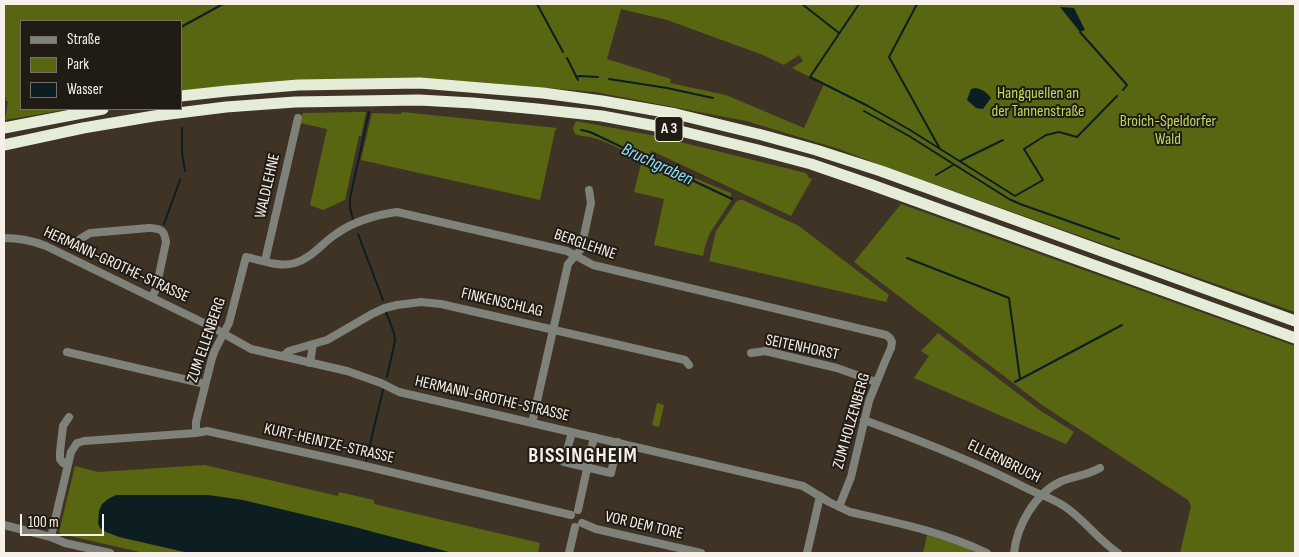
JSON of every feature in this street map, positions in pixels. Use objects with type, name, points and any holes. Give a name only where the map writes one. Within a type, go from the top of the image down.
[{"type":"highway","name":"A 3","points":[[182,96],[298,85],[420,83],[543,93],[676,114],[807,147],[881,171],[1295,321]]},
{"type":"highway","name":"A 3","points":[[8,144],[83,128],[154,116],[226,107],[296,102],[428,100],[602,116],[672,129],[811,164],[1295,338]]},
{"type":"highway","points":[[9,127],[98,110]]},
{"type":"street","name":"WALDLEHNE","points":[[264,261],[298,118]]},
{"type":"street","points":[[532,423],[568,264],[581,248],[591,203],[589,190]]},
{"type":"street","name":"BERGLEHNE","points":[[246,257],[287,264],[296,263],[309,256],[337,233],[356,223],[398,212],[566,251],[593,265],[886,335],[892,342]]},
{"type":"street","points":[[80,239],[90,232],[149,228],[162,231],[166,242],[156,289],[152,297]]},
{"type":"street","name":"HERMANN-GROTHE-STRASSE","points":[[4,238],[31,240],[46,246],[210,326],[251,349],[347,371],[381,383],[399,392],[803,486],[850,512],[928,530],[964,542],[987,553]]},
{"type":"street","name":"ZUM ELLENBERG","points":[[196,433],[196,422],[205,384],[215,350],[231,318],[246,257]]},
{"type":"street","name":"FINKENSCHLAG","points":[[283,356],[289,351],[327,340],[385,308],[421,302],[441,304],[685,360],[689,365]]},
{"type":"street","name":"ZUM HOLZENBERG","points":[[839,507],[851,477],[864,420],[876,382],[892,342]]},
{"type":"street","points":[[310,362],[313,344]]},
{"type":"street","points":[[67,352],[205,384]]},
{"type":"street","name":"SEITENHORST","points":[[751,353],[765,352],[837,368],[876,382]]},
{"type":"street","points":[[51,537],[68,465],[60,459],[60,452],[63,426],[69,417]]},
{"type":"street","name":"ELLERNBRUCH","points":[[864,420],[954,454],[1062,504],[1078,516],[1109,547],[1118,553]]},
{"type":"street","name":"KURT-HEINTZE-STRASSE","points":[[68,465],[71,452],[77,443],[84,441],[207,431],[571,515]]},
{"type":"street","points":[[572,432],[564,462],[587,468],[611,473],[618,442]]},
{"type":"street","points":[[578,510],[594,437]]},
{"type":"street","points":[[1014,553],[1021,525],[1030,509],[1050,488],[1062,481],[1085,475],[1100,468]]},
{"type":"street","points":[[807,553],[820,496]]},
{"type":"street","points":[[569,553],[578,525],[584,514],[575,510],[571,515],[570,523],[572,526],[578,525]]},
{"type":"street","name":"VOR DEM TORE","points":[[578,525],[701,553]]},
{"type":"street","points":[[4,526],[110,553]]},
{"type":"green space","name":"Broich-Speldorfer Wald","points":[[4,4],[1295,4],[1295,312],[839,149],[746,121],[595,92],[479,82],[422,79],[182,91],[182,20],[20,20],[20,110],[64,110],[5,120],[8,101],[6,101],[4,89]],"holes":[[[621,9],[667,20],[763,55],[784,65],[799,55],[803,61],[792,68],[824,84],[804,128],[726,95],[670,83],[671,79],[607,59]]]},
{"type":"green space","points":[[366,112],[345,200],[323,210],[310,205],[327,129],[300,123],[303,113]]},
{"type":"green space","points":[[402,112],[557,128],[540,200],[361,160],[372,113],[401,114]]},
{"type":"green space","points":[[576,121],[656,136],[806,173],[812,179],[791,216],[652,151],[646,158],[731,193],[731,201],[710,233],[703,256],[654,245],[664,199],[634,192],[642,160],[603,141],[575,134],[573,128]]},
{"type":"green space","points":[[739,200],[743,200],[799,226],[889,295],[886,302],[709,261],[716,231]]},
{"type":"green space","points":[[901,204],[1295,346],[1295,553],[1180,553],[1191,506],[1188,500],[1042,405],[854,262]]},
{"type":"green space","points":[[938,333],[1041,411],[1074,432],[1066,444],[914,378],[929,356],[921,351]]},
{"type":"green space","points":[[657,403],[664,405],[659,427],[652,425]]},
{"type":"green space","points":[[205,465],[338,496],[339,492],[374,500],[374,504],[540,543],[538,553],[144,553],[59,532],[75,466],[98,472]]},
{"type":"green space","points":[[927,535],[962,546],[976,553],[923,553]]},
{"type":"water","points":[[1060,7],[1074,8],[1085,30],[1080,32]]},
{"type":"water","points":[[976,88],[985,91],[991,98],[983,109],[976,108],[967,100],[971,89]]},
{"type":"water","points":[[116,495],[208,495],[243,500],[453,553],[189,553],[119,537],[100,528],[98,523],[99,511],[102,504]]},
{"type":"waterway","points":[[182,26],[223,4]]},
{"type":"waterway","points":[[537,4],[563,52]]},
{"type":"waterway","points":[[802,4],[839,33]]},
{"type":"waterway","points":[[859,4],[810,77],[868,106],[910,130],[1015,196],[1043,180],[1024,149],[1046,135],[1059,132],[1077,137],[1117,96]]},
{"type":"waterway","points":[[917,4],[889,57],[940,149]]},
{"type":"waterway","points":[[1080,32],[1127,85],[1123,90]]},
{"type":"waterway","points":[[567,58],[578,80]]},
{"type":"waterway","points":[[576,77],[598,77]]},
{"type":"waterway","points":[[609,79],[667,88],[713,98]]},
{"type":"waterway","points":[[864,111],[909,136],[1009,199],[1119,239]]},
{"type":"waterway","points":[[353,219],[350,198],[369,112]]},
{"type":"waterway","points":[[182,128],[182,153],[185,171]]},
{"type":"waterway","name":"Bruchgraben","points":[[581,130],[590,132],[732,199]]},
{"type":"waterway","points":[[960,161],[1003,140]]},
{"type":"waterway","points":[[936,175],[953,165]]},
{"type":"waterway","points":[[164,224],[180,180]]},
{"type":"waterway","points":[[358,234],[383,300]]},
{"type":"waterway","points":[[907,258],[1009,298],[1020,379]]},
{"type":"waterway","points":[[386,312],[395,341],[387,377]]},
{"type":"waterway","points":[[1015,382],[1122,325]]},
{"type":"waterway","points":[[366,461],[383,390]]},
{"type":"district","name":"BISSINGHEIM","points":[[583,457]]},
{"type":"park label","name":"Hangquellen an der Tannenstraße","points":[[1038,103]]}]
